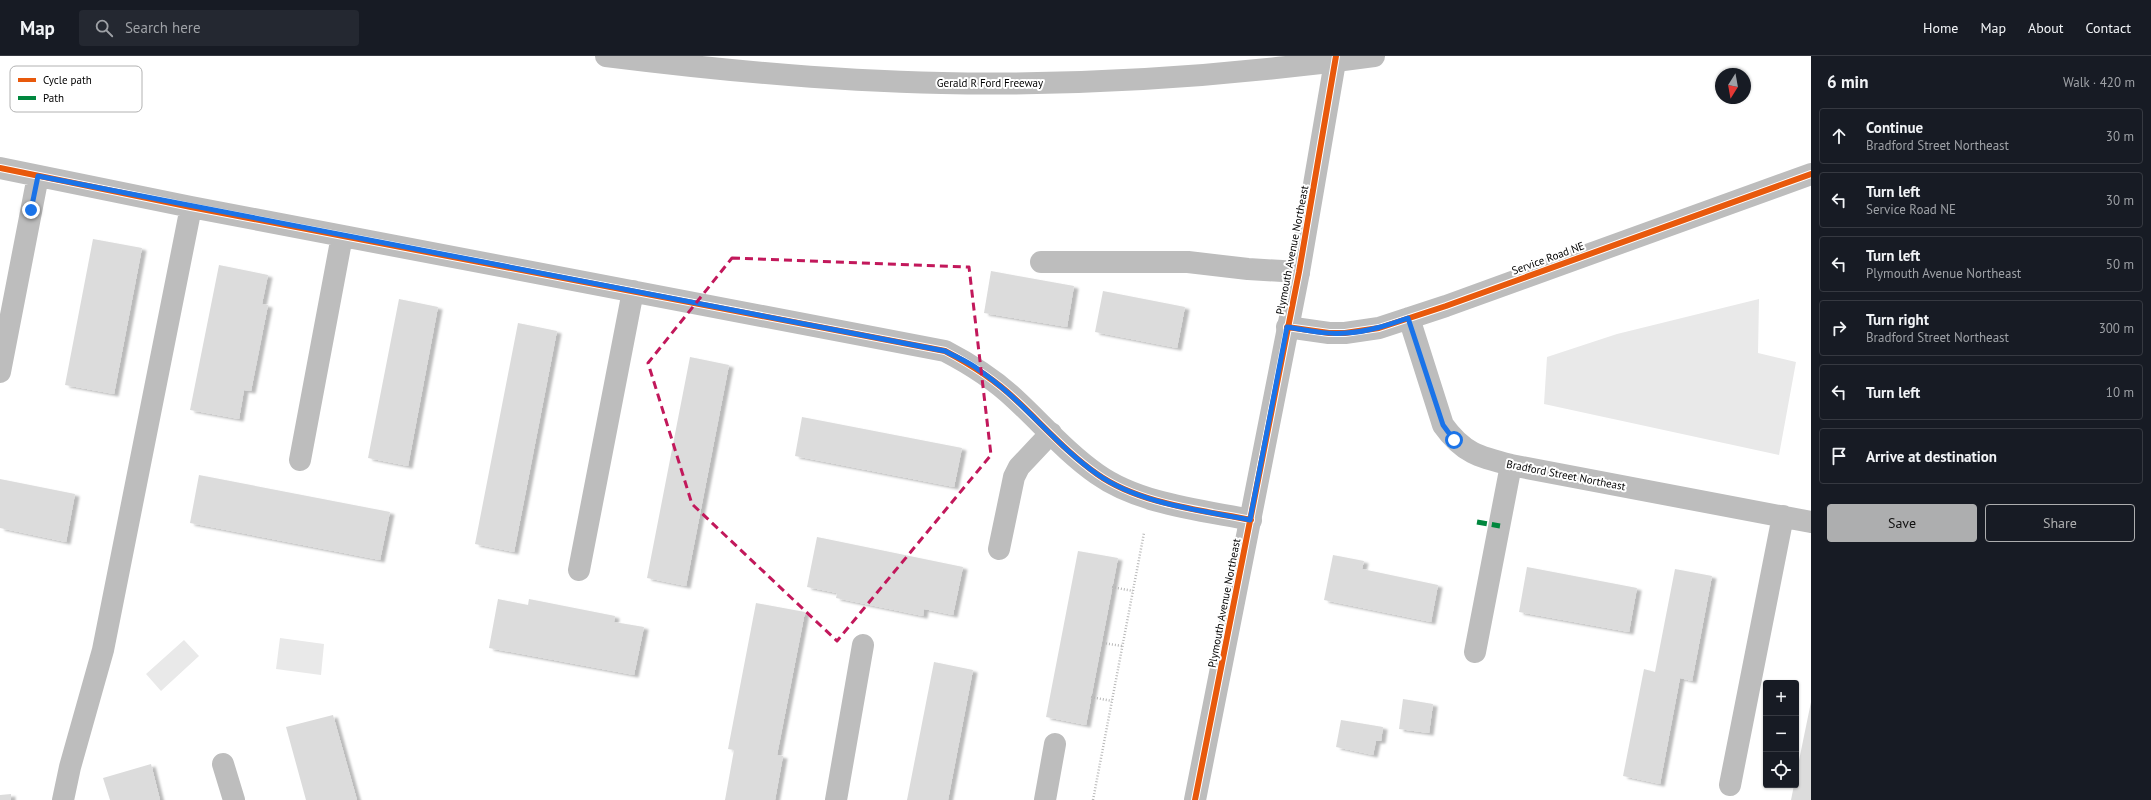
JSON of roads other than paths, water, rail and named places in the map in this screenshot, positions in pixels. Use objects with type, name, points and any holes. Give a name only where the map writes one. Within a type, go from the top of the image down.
[{"type":"main road","name":"Gerald R Ford Freeway","points":[[606,56],[768,74],[941,83],[1066,82],[1250,70],[1374,56]]},
{"type":"main road","name":"Plymouth Avenue Northeast","points":[[1195,800],[1299,272],[1336,56]]},
{"type":"main road","points":[[0,168],[191,207],[945,351],[979,370],[1014,397],[1051,434],[1098,475],[1122,489],[1171,504],[1250,520]]},
{"type":"main road","name":"Service Road NE","points":[[1287,327],[1329,333],[1345,333],[1379,328],[1811,174]]},
{"type":"main road","points":[[0,372],[38,176]]},
{"type":"main road","points":[[63,800],[72,760],[103,650],[191,207]]},
{"type":"main road","points":[[300,460],[342,236]]},
{"type":"main road","points":[[1041,262],[1188,262],[1248,269],[1299,272]]},
{"type":"main road","points":[[579,570],[633,291]]},
{"type":"main road","name":"Bradford Street Northeast","points":[[1408,318],[1443,425],[1454,440],[1472,453],[1511,465],[1811,522]]},
{"type":"main road","points":[[999,549],[1014,477],[1019,467],[1051,434]]},
{"type":"main road","points":[[1476,652],[1511,465]]},
{"type":"main road","points":[[1730,785],[1783,516]]},
{"type":"main road","points":[[836,800],[863,645]]},
{"type":"main road","points":[[1045,800],[1055,744]]},
{"type":"main road","points":[[223,764],[234,800]]}]
